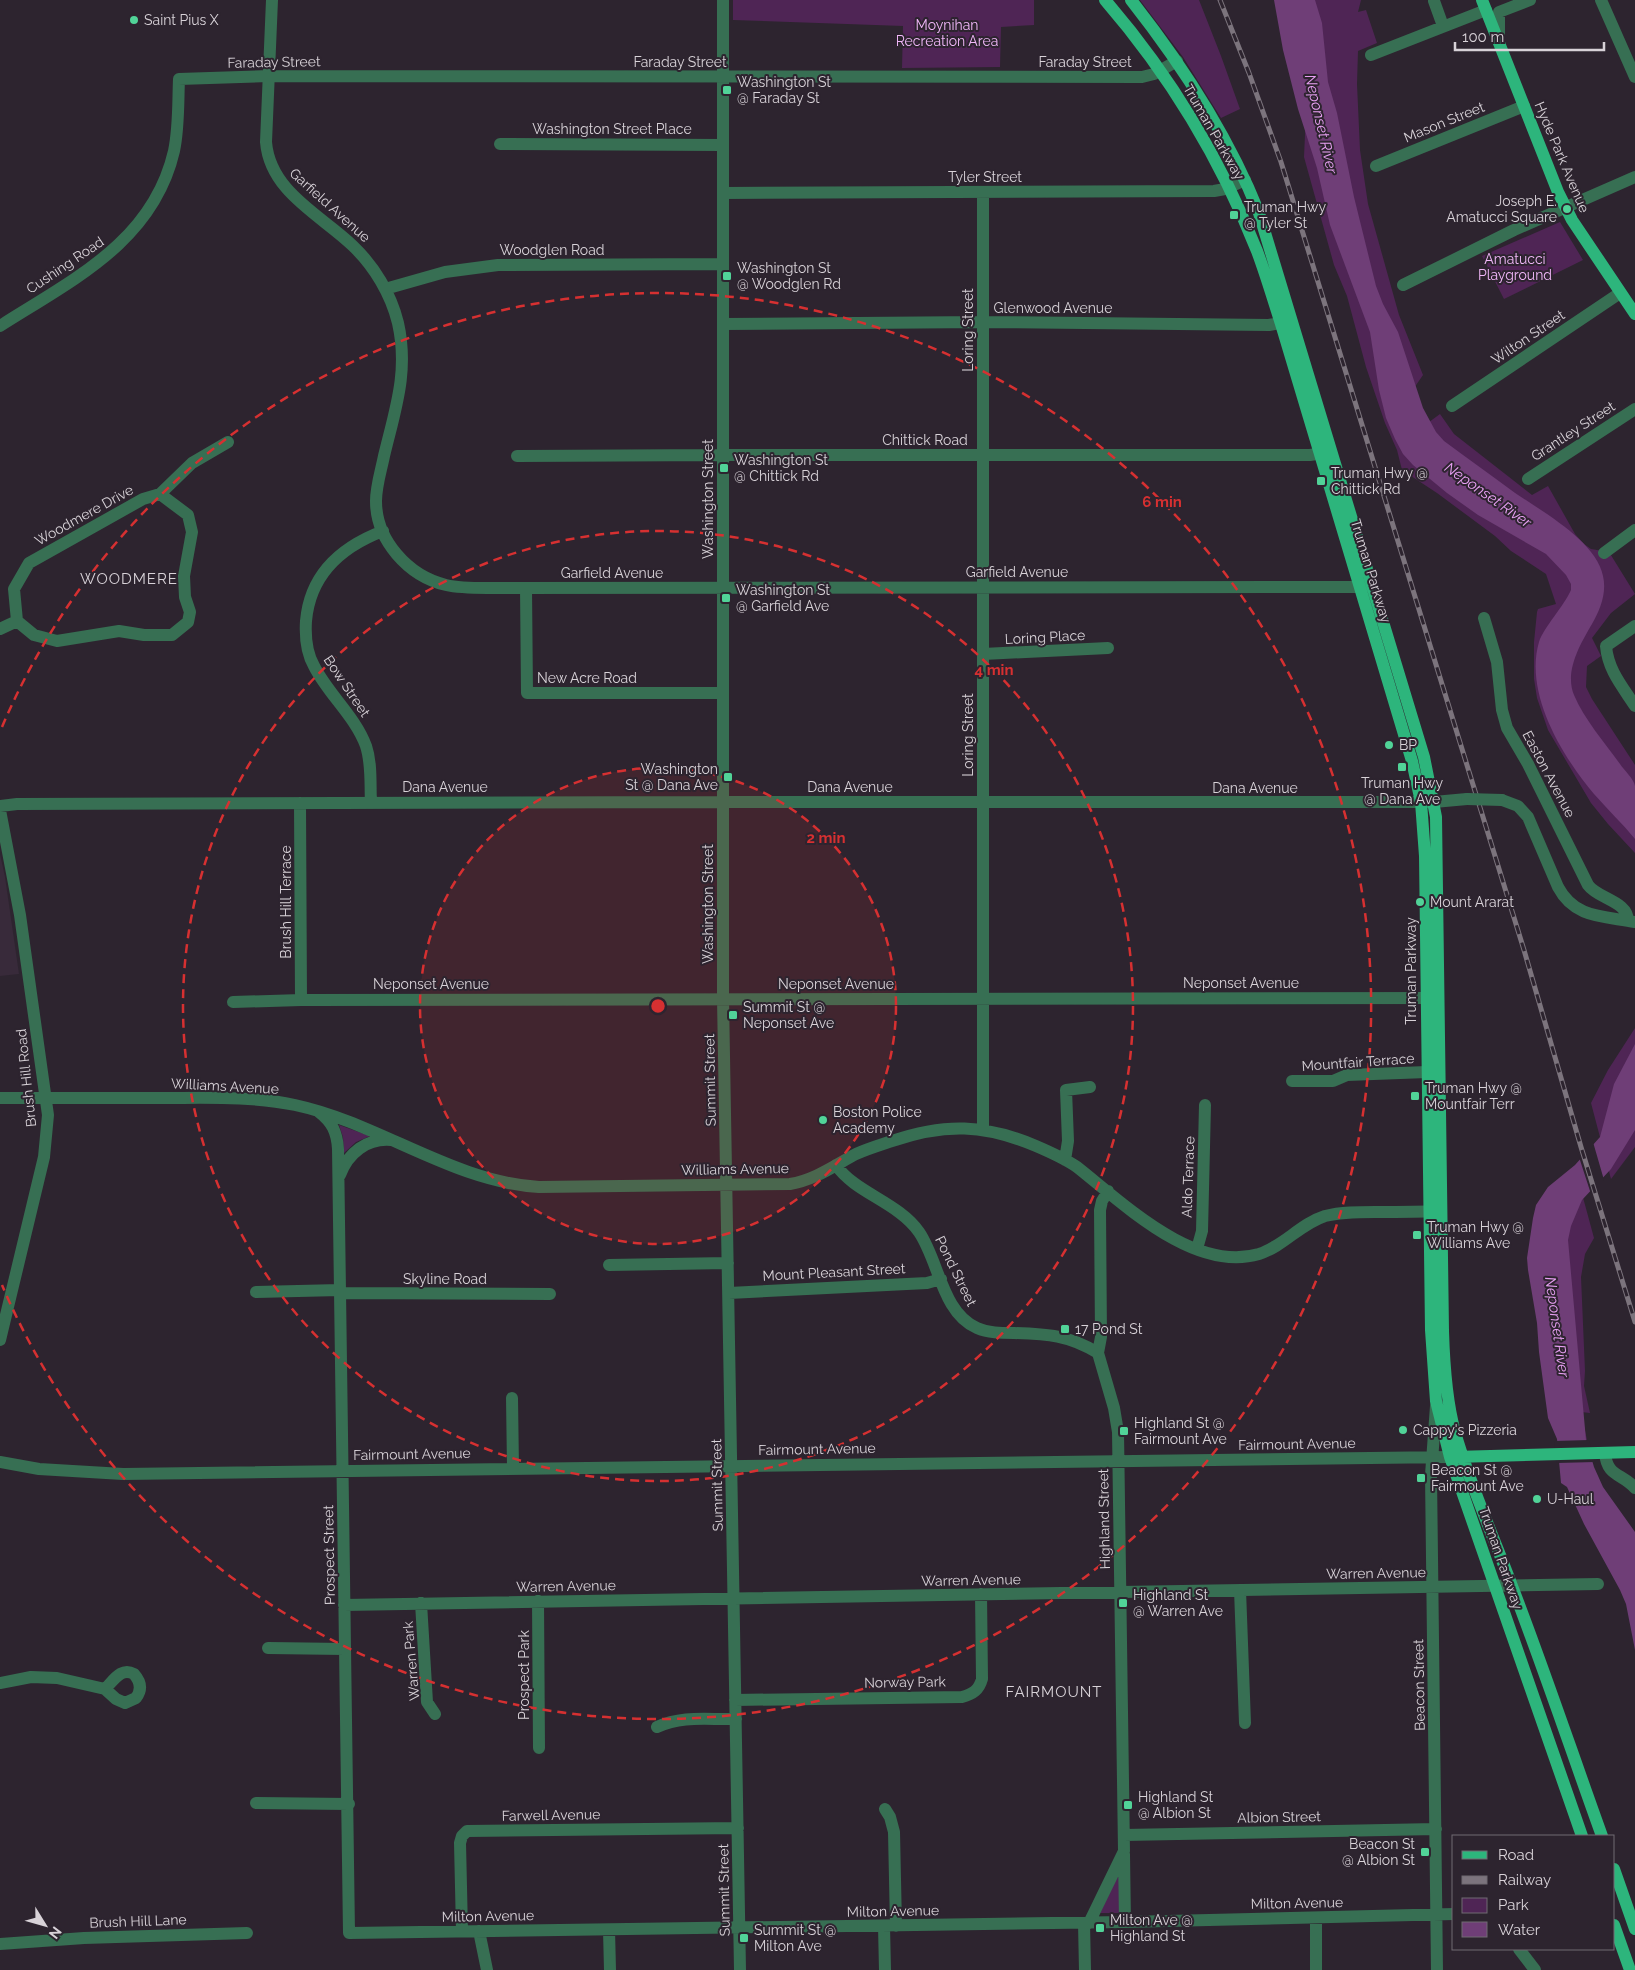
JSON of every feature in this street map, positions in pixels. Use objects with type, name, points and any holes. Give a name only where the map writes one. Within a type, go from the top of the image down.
[{"type":"main road","name":"Truman Parkway","points":[[1105,0],[1160,71],[1193,122],[1228,188],[1287,322]]},
{"type":"main road","name":"Truman Parkway","points":[[1130,0],[1177,61],[1215,122],[1246,180],[1266,230],[1287,322],[1326,453],[1367,586],[1419,738],[1434,802],[1438,890],[1433,998],[1427,1072],[1445,1367],[1453,1421],[1463,1457],[1512,1586],[1602,1835]]},
{"type":"main road","name":"Hyde Park Avenue","points":[[1484,5],[1566,208],[1620,293],[1634,310]]},
{"type":"main road","name":"Truman Parkway","points":[[1367,586],[1421,802],[1433,998],[1436,1211],[1432,1350],[1436,1401],[1450,1457],[1582,1835]]},
{"type":"main road","name":"Fairmount Avenue","points":[[1450,1457],[1634,1452]]},
{"type":"main road","points":[[1546,1735],[1564,1729]]},
{"type":"main road","points":[[1615,1871],[1635,1929]]},
{"type":"main road","points":[[1615,1928],[1630,1970]]},
{"type":"street","name":"Garfield Avenue","points":[[272,0],[267,149],[270,163],[276,176],[290,192],[360,253],[372,266],[385,289],[398,324],[403,371],[400,396],[377,492],[376,508],[383,531],[400,559],[420,574],[436,582],[461,587],[526,588],[1367,586]]},
{"type":"street","name":"Washington Street","points":[[723,0],[723,999]]},
{"type":"street","points":[[1499,40],[1498,12],[1530,0]]},
{"type":"street","points":[[1601,0],[1635,77]]},
{"type":"street","points":[[1434,1],[1443,26]]},
{"type":"street","points":[[1371,55],[1443,26],[1484,5]]},
{"type":"street","name":"Faraday Street","points":[[178,79],[269,76],[1142,77],[1160,71],[1177,61]]},
{"type":"street","name":"Cushing Road","points":[[0,326],[98,263],[120,244],[137,224],[156,195],[172,157],[176,134],[178,79]]},
{"type":"street","name":"Mason Street","points":[[1376,166],[1524,106]]},
{"type":"street","name":"Washington Street Place","points":[[500,144],[723,145]]},
{"type":"street","points":[[1403,285],[1514,230],[1635,177]]},
{"type":"street","name":"Tyler Street","points":[[723,193],[1214,191],[1228,188],[1246,180]]},
{"type":"street","name":"Loring Street","points":[[982,1129],[984,999],[983,192]]},
{"type":"street","name":"Woodglen Road","points":[[385,289],[445,272],[498,264],[723,264]]},
{"type":"street","name":"Wilton Street","points":[[1452,406],[1620,293]]},
{"type":"street","name":"Glenwood Avenue","points":[[723,324],[1287,322]]},
{"type":"street","name":"Grantley Street","points":[[1528,479],[1635,409]]},
{"type":"street","points":[[0,628],[17,621],[34,635],[57,641],[113,632],[172,635],[188,622],[190,612],[185,597],[184,576],[192,532],[188,515],[160,494],[192,463],[228,442]]},
{"type":"street","name":"Chittick Road","points":[[517,456],[1326,453]]},
{"type":"street","name":"Woodmere Drive","points":[[17,621],[14,589],[29,563],[143,499],[160,494]]},
{"type":"street","points":[[1604,553],[1635,530]]},
{"type":"street","name":"Bow Street","points":[[371,802],[370,768],[365,744],[314,666],[308,651],[306,627],[311,594],[328,565],[348,548],[383,531]]},
{"type":"street","name":"New Acre Road","points":[[526,588],[526,694],[723,693]]},
{"type":"street","name":"Easton Avenue","points":[[1484,618],[1498,670],[1502,710],[1507,728],[1528,764],[1588,885],[1594,891],[1622,908],[1632,921]]},
{"type":"street","points":[[1635,626],[1606,646],[1608,663],[1635,706]]},
{"type":"street","name":"Loring Place","points":[[983,654],[1108,648]]},
{"type":"street","name":"Dana Avenue","points":[[0,806],[17,804],[371,802],[983,803],[1434,802],[1467,799],[1502,800],[1518,806],[1528,817],[1558,887],[1567,902],[1580,911],[1632,921]]},
{"type":"street","name":"Brush Hill Terrace","points":[[300,803],[301,1000]]},
{"type":"street","name":"Brush Hill Road","points":[[0,810],[19,905],[48,1120],[44,1157],[0,1340]]},
{"type":"street","name":"Neponset Avenue","points":[[233,1002],[301,1000],[1433,998]]},
{"type":"street","name":"Summit Street","points":[[723,999],[740,1970]]},
{"type":"street","name":"Mountfair Terrace","points":[[1292,1081],[1333,1081],[1347,1076],[1427,1072]]},
{"type":"street","points":[[1065,1160],[1068,1141],[1066,1090],[1090,1087]]},
{"type":"street","name":"Williams Avenue","points":[[0,1098],[231,1099],[284,1103],[319,1112],[395,1140],[474,1174],[521,1185],[548,1187],[782,1185],[797,1183],[812,1178],[864,1151],[917,1133],[947,1128],[982,1129],[1018,1139],[1077,1166],[1168,1236],[1198,1249],[1226,1257],[1242,1257],[1266,1251],[1310,1223],[1335,1214],[1436,1211]]},
{"type":"street","name":"Aldo Terrace","points":[[1198,1249],[1202,1230],[1205,1105]]},
{"type":"street","name":"Prospect Street","points":[[319,1112],[331,1124],[337,1135],[339,1177],[349,1933]]},
{"type":"street","points":[[339,1177],[348,1160],[363,1146],[375,1141],[395,1140]]},
{"type":"street","name":"Pond Street","points":[[836,1165],[846,1176],[892,1207],[916,1228],[956,1313],[966,1322],[977,1328],[996,1333],[1062,1336],[1087,1346],[1098,1353]]},
{"type":"street","name":"Highland Street","points":[[1108,1191],[1102,1200],[1100,1210],[1101,1337],[1098,1353],[1116,1415],[1119,1461],[1125,1922]]},
{"type":"street","points":[[609,1265],[728,1263]]},
{"type":"street","name":"Mount Pleasant Street","points":[[729,1293],[927,1283],[941,1279]]},
{"type":"street","name":"Skyline Road","points":[[256,1292],[550,1294]]},
{"type":"street","points":[[512,1398],[513,1468]]},
{"type":"street","name":"Beacon Street","points":[[1436,1401],[1431,1457],[1437,1970]]},
{"type":"street","points":[[1601,1453],[1611,1471],[1635,1488]]},
{"type":"street","name":"Fairmount Avenue","points":[[0,1462],[39,1469],[103,1474],[1450,1457]]},
{"type":"street","name":"Warren Avenue","points":[[344,1605],[1598,1584]]},
{"type":"street","points":[[1240,1590],[1245,1723]]},
{"type":"street","name":"Norway Park","points":[[736,1700],[962,1696],[971,1694],[979,1688],[982,1679],[982,1594]]},
{"type":"street","name":"Prospect Park","points":[[538,1601],[539,1748]]},
{"type":"street","name":"Warren Park","points":[[421,1604],[427,1702],[435,1714]]},
{"type":"street","points":[[268,1648],[345,1649]]},
{"type":"street","points":[[0,1683],[25,1677],[44,1676],[105,1689]]},
{"type":"street","points":[[657,1727],[675,1720],[691,1718],[736,1719]]},
{"type":"street","points":[[256,1802],[348,1804]]},
{"type":"street","points":[[884,1809],[890,1817],[894,1832],[890,1926],[885,1970]]},
{"type":"street","name":"Farwell Avenue","points":[[462,1931],[460,1843],[462,1836],[467,1831],[738,1828]]},
{"type":"street","name":"Albion Street","points":[[1124,1835],[1436,1829]]},
{"type":"street","name":"Highland Street","points":[[1085,1970],[1086,1923],[1124,1851]]},
{"type":"street","name":"Milton Avenue","points":[[349,1933],[1086,1923],[1452,1914]]},
{"type":"street","points":[[1316,1918],[1316,1970]]},
{"type":"street","points":[[609,1930],[610,1970]]},
{"type":"street","points":[[479,1931],[487,1970]]},
{"type":"street","name":"Brush Hill Lane","points":[[0,1944],[84,1938],[247,1934]]},
{"type":"street","points":[[1520,1950],[1535,1970]]},
{"type":"shaded area","points":[[0,854],[19,974],[0,976]]},
{"type":"green space","name":"Moynihan Recreation Area","points":[[733,0],[1034,0],[1034,25],[1001,27],[1000,67],[902,68],[903,26],[733,20]]},
{"type":"green space","points":[[1140,0],[1199,0],[1240,109],[1221,118],[1183,57]]},
{"type":"green space","points":[[1311,0],[1361,0],[1358,12],[1366,10],[1377,43],[1358,51],[1357,84],[1360,150],[1368,204],[1399,315],[1423,375],[1412,391],[1425,425],[1440,414],[1454,434],[1532,495],[1548,486],[1575,534],[1591,549],[1609,552],[1635,594],[1611,613],[1592,638],[1601,656],[1587,666],[1586,687],[1635,765],[1635,853],[1591,803],[1548,730],[1537,698],[1534,679],[1534,642],[1537,612],[1538,609],[1556,604],[1546,574],[1511,551],[1495,536],[1437,493],[1402,470],[1397,450],[1385,423],[1366,367],[1347,296],[1334,265],[1304,157]]},
{"type":"green space","name":"Amatucci Playground","points":[[1560,222],[1583,260],[1504,299],[1482,256]]},
{"type":"green space","points":[[1635,1028],[1635,1147],[1611,1179],[1591,1103],[1608,1070]]},
{"type":"green space","points":[[339,1125],[370,1136],[356,1142],[344,1153],[343,1137]]},
{"type":"green space","points":[[1578,1179],[1594,1238],[1585,1254],[1581,1277],[1584,1386],[1590,1413],[1581,1412],[1587,1440],[1571,1439],[1550,1279]]},
{"type":"green space","points":[[1119,1873],[1120,1913],[1100,1913]]},
{"type":"water","name":"Neponset River","points":[[1274,0],[1315,0],[1322,23],[1328,82],[1337,113],[1354,197],[1376,286],[1398,332],[1423,408],[1436,432],[1444,441],[1565,527],[1590,550],[1598,563],[1604,582],[1602,601],[1598,613],[1575,658],[1572,667],[1571,686],[1578,704],[1589,722],[1634,783],[1635,839],[1582,779],[1559,743],[1541,702],[1536,662],[1539,642],[1571,590],[1571,584],[1566,575],[1546,554],[1478,515],[1447,493],[1413,465],[1403,454],[1395,439],[1386,418],[1379,390],[1370,332],[1330,225],[1317,168],[1298,109],[1283,50]]},
{"type":"water","name":"Neponset River","points":[[1635,1044],[1635,1130],[1611,1169],[1582,1200],[1571,1226],[1568,1240],[1586,1440],[1594,1467],[1603,1487],[1635,1532],[1635,1650],[1626,1604],[1620,1590],[1584,1524],[1567,1487],[1561,1483],[1557,1439],[1548,1418],[1527,1258],[1536,1205],[1548,1187],[1575,1165],[1600,1137],[1614,1084]]},
{"type":"pier","points":[[1593,1142],[1604,1180],[1591,1194],[1579,1157]]},
{"type":"pier","points":[[1589,1440],[1595,1462],[1557,1463],[1554,1441]]},
{"type":"railway","points":[[1220,0],[1281,162],[1524,950],[1581,1147],[1635,1322]]},
{"type":"place","name":"Saint Pius X","points":[[134,20]]},
{"type":"place","name":"Washington St @ Faraday St","points":[[727,90]]},
{"type":"place","name":"Joseph E. Amatucci Square","points":[[1567,209]]},
{"type":"place","name":"Truman Hwy @ Tyler St","points":[[1234,215]]},
{"type":"place","name":"Washington St @ Woodglen Rd","points":[[727,276]]},
{"type":"place","name":"Washington St @ Chittick Rd","points":[[724,468]]},
{"type":"place","name":"Truman Hwy @ Chittick Rd","points":[[1321,481]]},
{"type":"place","name":"Washington St @ Garfield Ave","points":[[726,598]]},
{"type":"place","name":"BP","points":[[1389,745]]},
{"type":"place","name":"Truman Hwy @ Dana Ave","points":[[1402,767]]},
{"type":"place","name":"Washington St @ Dana Ave","points":[[728,777]]},
{"type":"place","name":"Mount Ararat","points":[[1420,902]]},
{"type":"place","name":"Summit St @ Neponset Ave","points":[[733,1015]]},
{"type":"place","name":"Truman Hwy @ Mountfair Terr","points":[[1415,1096]]},
{"type":"place","name":"Boston Police Academy","points":[[823,1120]]},
{"type":"place","name":"Truman Hwy @ Williams Ave","points":[[1417,1235]]},
{"type":"place","name":"17 Pond St","points":[[1065,1329]]},
{"type":"place","name":"Cappy's Pizzeria","points":[[1403,1430]]},
{"type":"place","name":"Highland St @ Fairmount Ave","points":[[1124,1431]]},
{"type":"place","name":"Beacon St @ Fairmount Ave","points":[[1421,1478]]},
{"type":"place","name":"U-Haul","points":[[1537,1499]]},
{"type":"place","name":"Highland St @ Warren Ave","points":[[1123,1603]]},
{"type":"place","name":"Highland St @ Albion St","points":[[1128,1805]]},
{"type":"place","name":"Beacon St @ Albion St","points":[[1425,1852]]},
{"type":"place","name":"Milton Ave @ Highland St","points":[[1100,1928]]},
{"type":"place","name":"Summit St @ Milton Ave","points":[[744,1938]]},
{"type":"district","name":"WOODMERE","points":[[129,579]]},
{"type":"district","name":"FAIRMOUNT","points":[[1054,1692]]}]
